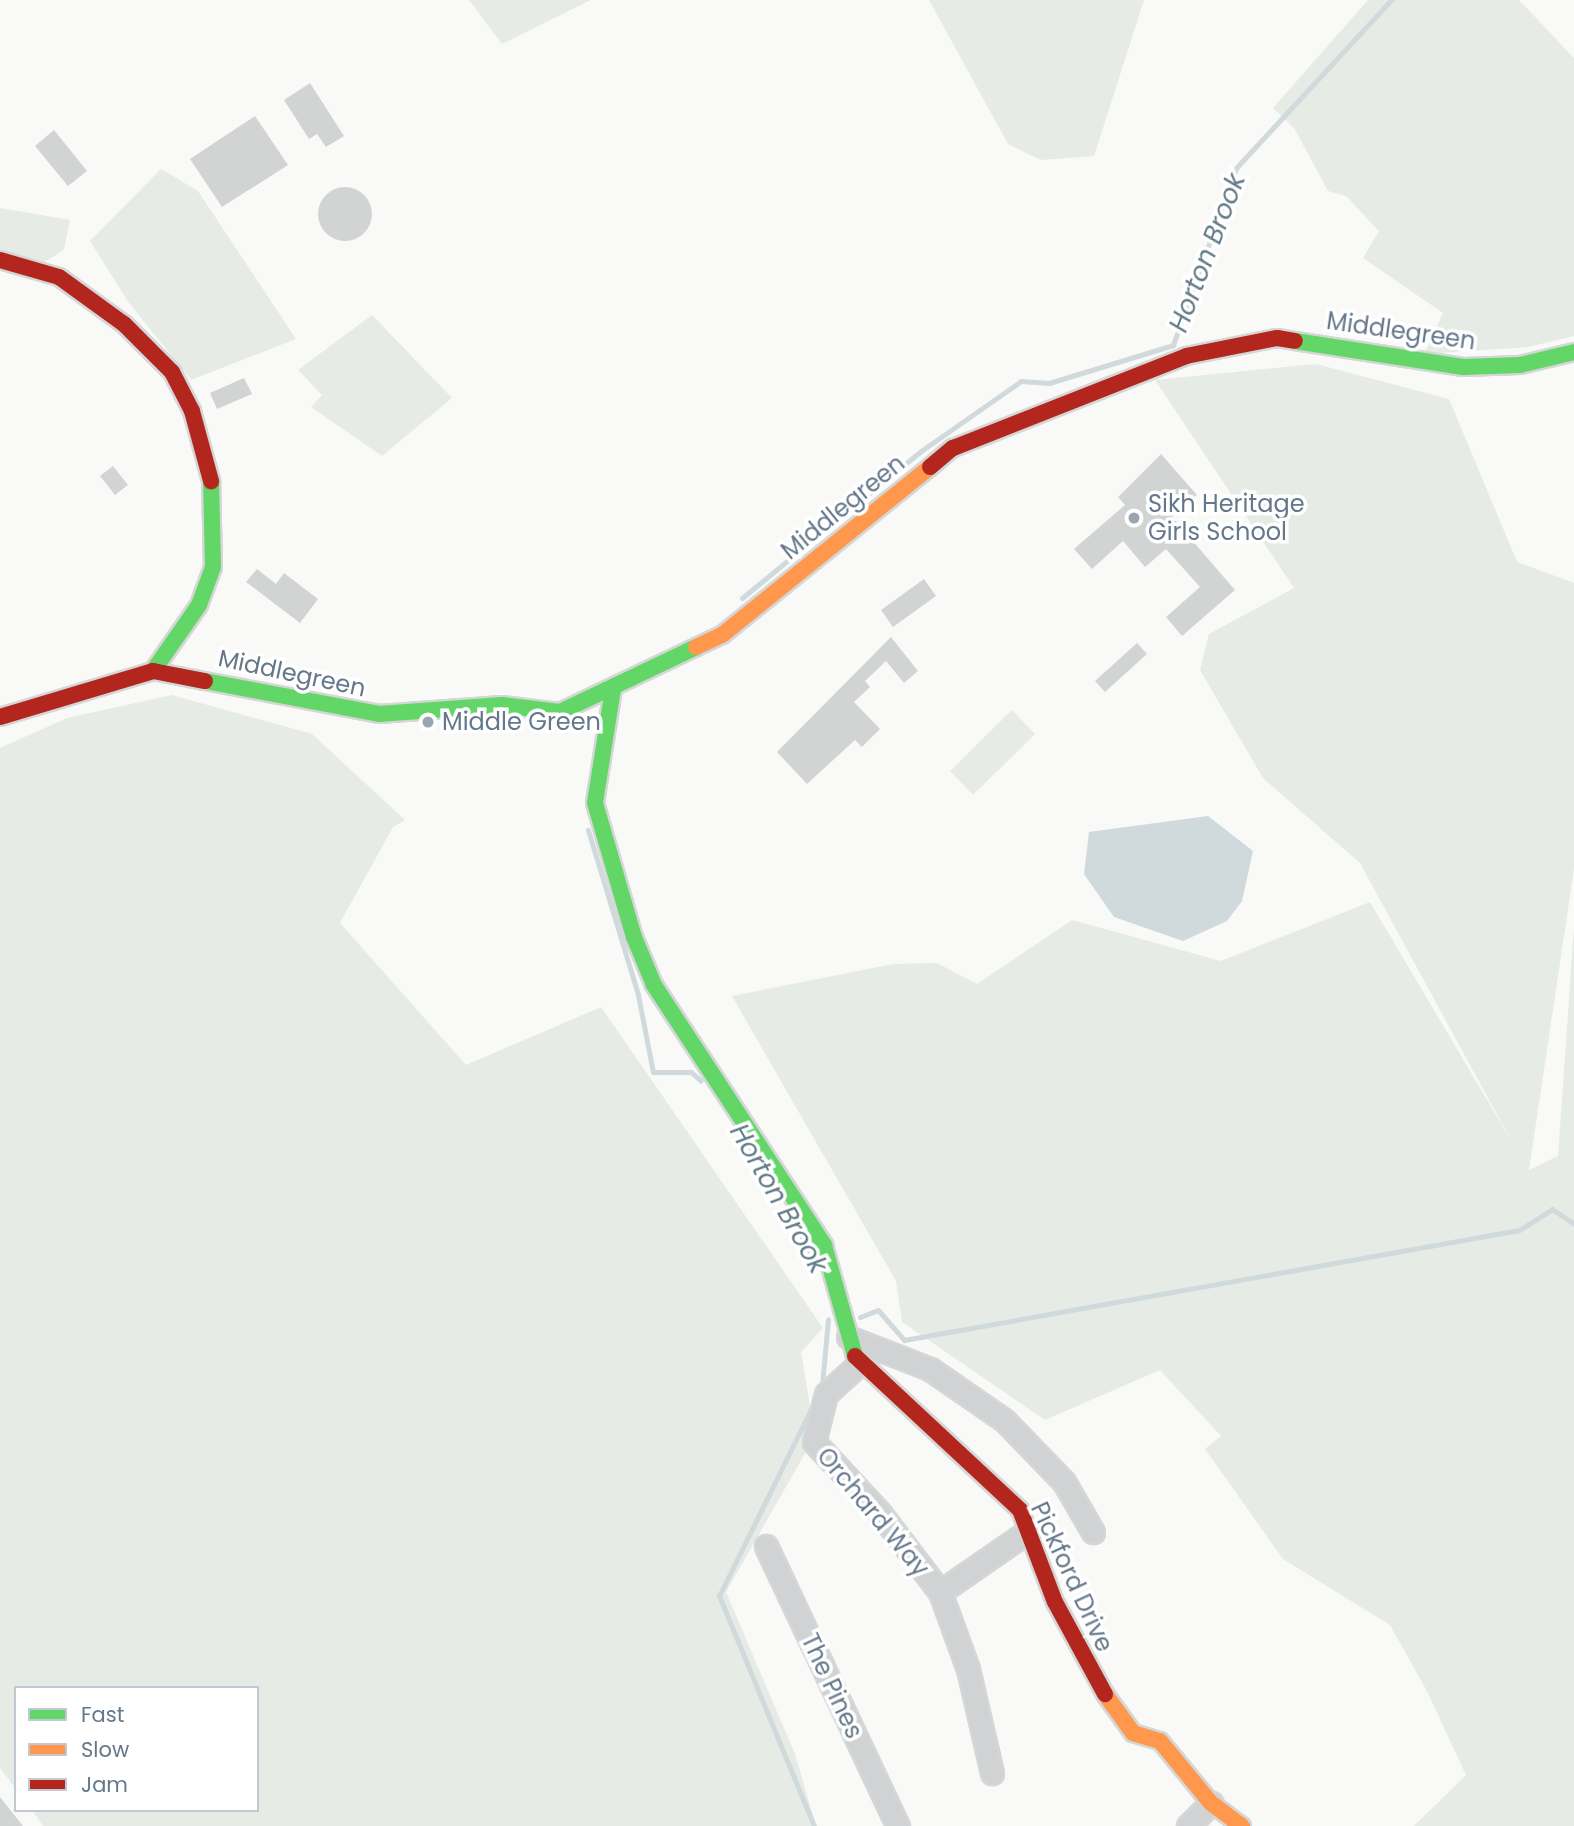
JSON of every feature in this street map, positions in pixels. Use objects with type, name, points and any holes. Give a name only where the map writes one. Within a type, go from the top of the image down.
[{"type":"street","points":[[0,260],[59,277],[124,324],[172,372],[192,411],[211,480],[213,567],[199,606],[153,671],[0,717]]},
{"type":"street","name":"Middlegreen","points":[[153,671],[379,714],[502,705],[560,712],[612,690],[722,635],[953,448],[1186,356],[1277,338],[1463,367],[1520,365],[1574,352]]},
{"type":"street","points":[[612,690],[595,803],[634,937],[654,985],[824,1245],[853,1350],[930,1369],[1004,1420],[1064,1482],[1093,1532]]},
{"type":"street","name":"Pickford Drive","points":[[853,1350],[1020,1510],[1055,1602],[1118,1717],[1133,1734],[1160,1741],[1177,1757],[1211,1803],[1242,1826]]},
{"type":"street","name":"Orchard Way","points":[[853,1350],[826,1394],[814,1442],[880,1513],[940,1592],[968,1669],[992,1773]]},
{"type":"street","name":"Orchard Way","points":[[940,1592],[1028,1531]]},
{"type":"street","name":"The Pines","points":[[766,1546],[898,1826]]},
{"type":"street","points":[[1188,1826],[1211,1803]]},
{"type":"shaded area","points":[[469,0],[591,0],[502,44]]},
{"type":"shaded area","points":[[929,0],[1144,0],[1094,156],[1041,160],[1008,144]]},
{"type":"shaded area","points":[[1368,0],[1519,0],[1574,58],[1574,336],[1528,347],[1424,354],[1443,313],[1363,258],[1379,231],[1346,196],[1328,191],[1294,128],[1273,108]]},
{"type":"shaded area","points":[[161,169],[198,191],[296,339],[191,380],[129,303],[90,241]]},
{"type":"shaded area","points":[[0,208],[70,220],[64,250],[44,262],[0,250]]},
{"type":"shaded area","points":[[372,315],[452,398],[382,456],[311,407],[322,395],[298,370]]},
{"type":"shaded area","points":[[1316,364],[1449,399],[1517,562],[1574,583],[1574,869],[1529,1170],[1558,1156],[1574,927],[1574,1826],[1414,1826],[1466,1775],[1427,1691],[1390,1625],[1283,1559],[1205,1449],[1221,1436],[1160,1370],[1045,1420],[902,1322],[896,1281],[732,996],[893,964],[937,963],[977,984],[1072,920],[1221,961],[1370,902],[1512,1142],[1360,863],[1263,778],[1200,670],[1209,634],[1294,588],[1155,380]]},
{"type":"shaded area","points":[[172,695],[312,734],[405,820],[393,827],[340,923],[466,1065],[601,1007],[823,1328],[801,1352],[815,1436],[726,1592],[795,1754],[816,1826],[43,1826],[33,1812],[259,1812],[259,1686],[14,1686],[14,1786],[0,1768],[0,748],[67,718]]},
{"type":"shaded area","points":[[1012,710],[1035,734],[973,795],[950,771]]},
{"type":"shaded area","points":[[1208,816],[1253,851],[1242,901],[1227,921],[1183,941],[1114,917],[1084,874],[1089,832]]},
{"type":"building","points":[[310,83],[344,136],[326,147],[317,134],[309,139],[284,100]]},
{"type":"building","points":[[255,116],[288,165],[222,207],[190,159]]},
{"type":"building","points":[[54,130],[87,171],[68,186],[35,146]]},
{"type":"building","points":[[345,187],[364,195],[372,214],[364,233],[345,241],[326,233],[318,214],[326,195]]},
{"type":"building","points":[[244,378],[252,394],[217,409],[210,393]]},
{"type":"building","points":[[1161,454],[1197,495],[1172,517],[1235,590],[1182,636],[1166,617],[1200,587],[1166,549],[1145,567],[1123,541],[1092,569],[1074,549],[1125,505],[1118,497]]},
{"type":"building","points":[[113,466],[128,485],[115,495],[100,476]]},
{"type":"building","points":[[257,569],[276,584],[284,573],[318,599],[300,623],[246,582]]},
{"type":"building","points":[[924,579],[936,596],[893,627],[881,610]]},
{"type":"building","points":[[891,637],[918,671],[904,683],[886,661],[865,681],[870,687],[854,702],[880,729],[862,747],[855,740],[807,784],[777,752]]},
{"type":"building","points":[[1137,643],[1147,654],[1105,692],[1095,681]]},
{"type":"building","points":[[0,1797],[23,1826],[0,1826]]},
{"type":"waterway","name":"Horton Brook","points":[[742,598],[921,451],[1021,381],[1049,383],[1173,345],[1236,168],[1391,0]]},
{"type":"waterway","points":[[588,830],[638,995],[653,1072],[691,1072],[701,1081]]},
{"type":"waterway","points":[[860,1317],[878,1310],[904,1340],[1519,1230],[1552,1209],[1574,1224]]},
{"type":"waterway","name":"Horton Brook","points":[[801,1235],[814,1261]]},
{"type":"waterway","name":"Horton Brook","points":[[822,1385],[828,1319]]},
{"type":"waterway","name":"Horton Brook","points":[[814,1826],[719,1596],[815,1401]]},
{"type":"traffic: fast","points":[[1295,341],[1463,367],[1520,365],[1574,352]]},
{"type":"traffic: fast","points":[[153,671],[199,605],[213,567],[211,481]]},
{"type":"traffic: fast","points":[[205,681],[379,714],[502,705],[560,712],[696,647]]},
{"type":"traffic: fast","points":[[613,689],[595,803],[634,937],[654,985],[824,1245],[855,1356]]},
{"type":"traffic: slow","points":[[696,647],[722,635],[930,467]]},
{"type":"traffic: slow","points":[[1105,1694],[1133,1733],[1160,1741],[1211,1803],[1242,1826]]},
{"type":"traffic: jam","points":[[0,260],[59,277],[124,324],[172,372],[192,411],[211,481]]},
{"type":"traffic: jam","points":[[930,467],[953,448],[1186,356],[1277,338],[1295,341]]},
{"type":"traffic: jam","points":[[0,717],[153,671],[205,681]]},
{"type":"traffic: jam","points":[[855,1356],[1020,1510],[1055,1602],[1105,1694]]},
{"type":"place","name":"Sikh Heritage Girls School","points":[[1134,518]]},
{"type":"place","name":"Middle Green","points":[[428,722]]}]
